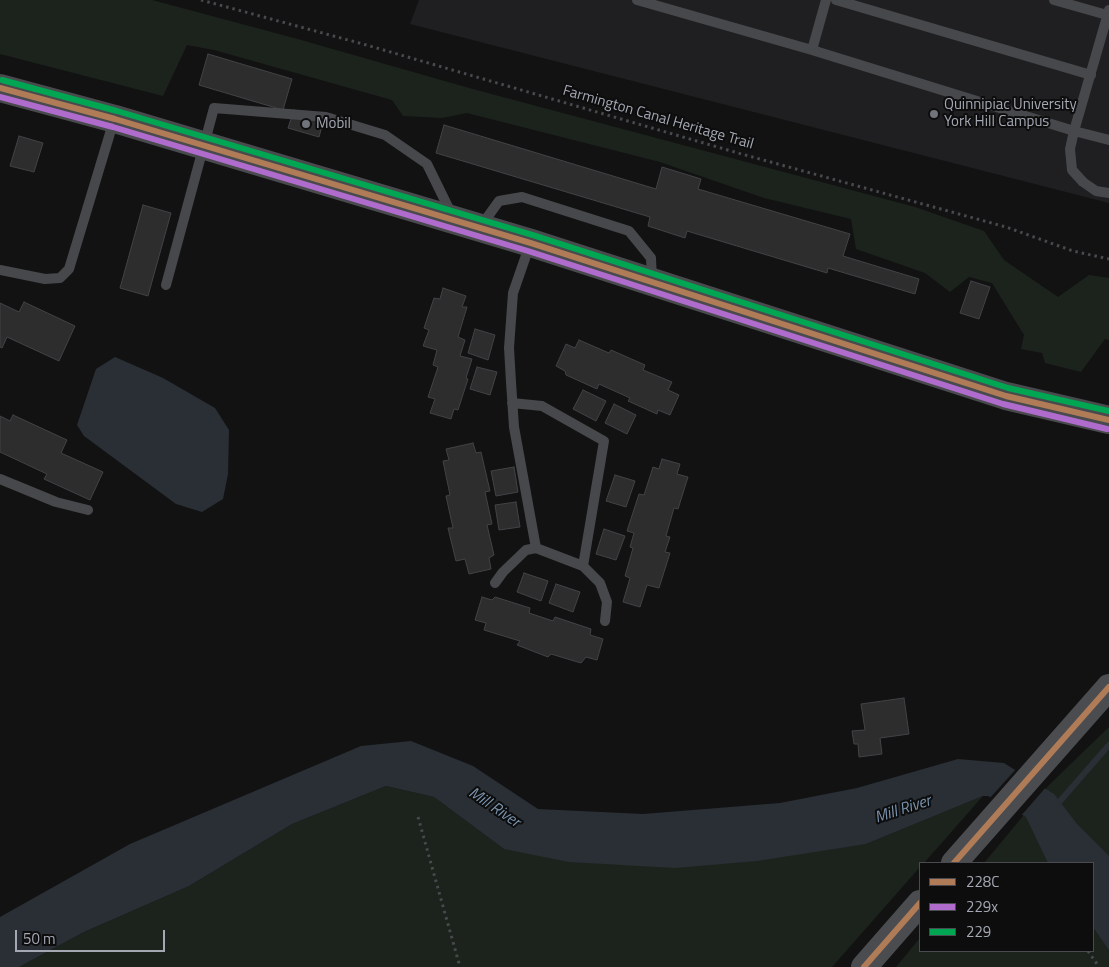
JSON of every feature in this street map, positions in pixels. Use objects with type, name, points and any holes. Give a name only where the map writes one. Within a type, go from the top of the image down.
[{"type":"highway","points":[[0,88],[115,119],[531,243],[1006,396],[1109,420]]},
{"type":"main road","points":[[955,862],[1109,687]]},
{"type":"main road","points":[[864,967],[919,904]]},
{"type":"lane","points":[[637,0],[812,50],[1074,131],[1109,140]]},
{"type":"lane","points":[[812,50],[826,0]]},
{"type":"lane","points":[[836,0],[1091,75]]},
{"type":"lane","points":[[1054,0],[1108,13],[1070,149],[1072,170],[1089,186],[1109,193]]},
{"type":"lane","points":[[166,285],[214,108],[326,117],[385,135],[427,164],[467,225],[499,201],[522,197],[628,230],[651,258],[652,282]]},
{"type":"lane","points":[[0,270],[46,279],[60,278],[69,269],[115,119]]},
{"type":"lane","points":[[531,243],[513,293],[509,348],[514,427],[536,548]]},
{"type":"lane","points":[[512,403],[542,406],[604,441],[584,566]]},
{"type":"lane","points":[[0,479],[56,502],[88,510]]},
{"type":"lane","points":[[495,584],[503,572],[526,550],[536,548],[584,566],[600,583],[607,602],[605,620]]},
{"type":"path","name":"Farmington Canal Heritage Trail","points":[[201,0],[363,44],[738,153],[1006,227],[1073,251],[1109,259]]},
{"type":"path","points":[[418,817],[460,967]]},
{"type":"path","points":[[1089,952],[1099,967]]},
{"type":"shaded area","points":[[0,0],[152,0],[469,88],[915,207],[984,231],[1004,260],[1058,297],[1089,275],[1109,278],[1109,340],[1105,339],[1081,372],[1045,363],[1042,353],[1021,349],[1024,335],[992,283],[969,277],[950,292],[925,273],[856,249],[851,219],[764,198],[660,162],[467,113],[442,118],[403,116],[392,100],[214,50],[187,45],[163,96],[0,54]]},
{"type":"shaded area","name":"Quinnipiac University York Hill Campus","points":[[419,0],[1109,0],[1109,203],[410,24]]},
{"type":"shaded area","points":[[1109,727],[1109,967],[896,967],[919,939],[919,952],[1094,952],[1094,862],[985,862],[1048,786]]},
{"type":"shaded area","points":[[386,786],[434,797],[504,849],[866,844],[983,796],[925,862],[919,862],[919,868],[832,967],[19,967],[84,932],[189,886],[292,824]]},
{"type":"water","points":[[115,357],[163,378],[215,408],[229,430],[228,474],[223,499],[202,512],[176,504],[84,436],[77,425],[96,369]]},
{"type":"water","name":"Mill River","points":[[411,741],[473,766],[538,809],[643,814],[780,803],[857,788],[958,759],[1004,763],[1054,794],[1077,824],[1109,856],[1109,950],[1094,928],[1094,862],[1048,862],[1026,817],[988,796],[983,796],[866,844],[757,861],[675,868],[569,862],[504,849],[434,797],[386,786],[292,824],[189,886],[84,932],[19,967],[0,967],[0,917],[130,844],[361,746]]},
{"type":"pier","points":[[1017,768],[1047,786],[1020,817],[989,799]]},
{"type":"building","points":[[208,54],[292,79],[283,110],[199,85]]},
{"type":"building","name":"Mobil","points":[[294,110],[324,119],[319,137],[288,128]]},
{"type":"building","points":[[444,125],[656,189],[662,167],[701,179],[698,189],[850,234],[843,256],[919,279],[915,294],[828,268],[827,273],[687,231],[685,238],[648,226],[650,217],[436,153]]},
{"type":"building","points":[[19,136],[43,143],[34,172],[10,166]]},
{"type":"building","points":[[143,205],[171,213],[148,296],[120,288]]},
{"type":"building","points":[[971,281],[990,287],[979,319],[960,313]]},
{"type":"building","points":[[443,288],[466,296],[462,307],[467,307],[458,337],[465,340],[460,356],[472,359],[458,410],[454,409],[451,419],[430,413],[435,399],[428,397],[438,367],[433,365],[437,350],[423,346],[429,330],[424,328],[434,298],[440,299]]},
{"type":"building","points":[[24,302],[75,326],[59,361],[7,337],[2,348],[0,347],[0,303],[19,312]]},
{"type":"building","points":[[475,329],[495,335],[488,360],[468,353]]},
{"type":"building","points":[[579,340],[609,353],[611,350],[645,365],[643,370],[672,382],[668,390],[679,395],[670,415],[658,410],[657,414],[628,401],[630,398],[599,384],[597,389],[566,375],[565,371],[556,366],[566,344],[575,348]]},
{"type":"building","points":[[477,367],[497,372],[490,395],[470,389]]},
{"type":"building","points":[[583,390],[606,401],[596,421],[573,409]]},
{"type":"building","points":[[614,404],[636,415],[627,434],[605,423]]},
{"type":"building","points":[[13,415],[67,440],[61,453],[103,472],[90,500],[44,479],[47,474],[0,452],[0,416],[10,421]]},
{"type":"building","points":[[473,443],[476,453],[481,452],[490,491],[485,492],[492,524],[487,525],[494,555],[489,558],[491,569],[469,574],[465,559],[456,561],[448,528],[453,528],[446,496],[450,495],[443,461],[449,460],[446,449]]},
{"type":"building","points":[[662,459],[680,464],[677,474],[688,477],[678,509],[674,508],[666,536],[670,537],[665,552],[670,553],[659,588],[647,585],[640,607],[623,602],[630,578],[625,576],[633,548],[630,547],[634,533],[627,531],[639,494],[644,495],[653,467],[659,469]]},
{"type":"building","points":[[514,467],[518,492],[496,496],[491,471]]},
{"type":"building","points":[[615,475],[635,481],[626,507],[606,501]]},
{"type":"building","points":[[516,502],[520,527],[499,530],[495,505]]},
{"type":"building","points":[[604,529],[625,536],[616,560],[596,554]]},
{"type":"building","points":[[524,573],[548,581],[541,601],[517,592]]},
{"type":"building","points":[[556,584],[580,592],[573,612],[549,603]]},
{"type":"building","points":[[482,597],[492,600],[495,597],[530,608],[529,613],[553,621],[555,617],[591,629],[590,635],[603,639],[597,660],[586,657],[581,663],[551,654],[548,657],[517,645],[520,641],[484,630],[486,623],[475,620]]},
{"type":"building","points":[[904,698],[909,734],[880,738],[882,754],[859,757],[858,744],[854,744],[852,731],[865,730],[861,704]]},
{"type":"waterway","points":[[1054,808],[1109,745]]},
{"type":"transit line","name":"229","points":[[2,80],[117,111],[533,235],[1008,388],[1109,411]]},
{"type":"transit line","name":"228C","points":[[0,88],[115,119],[531,243],[1006,396],[1109,420]]},
{"type":"transit line","name":"229x","points":[[0,97],[113,127],[528,251],[1003,404],[1107,429]]},
{"type":"transit line","name":"228C","points":[[955,862],[1109,687]]},
{"type":"transit line","name":"228C","points":[[864,967],[919,904]]},
{"type":"place","name":"Quinnipiac University York Hill Campus","points":[[934,114]]},
{"type":"place","name":"Mobil","points":[[306,124]]}]
